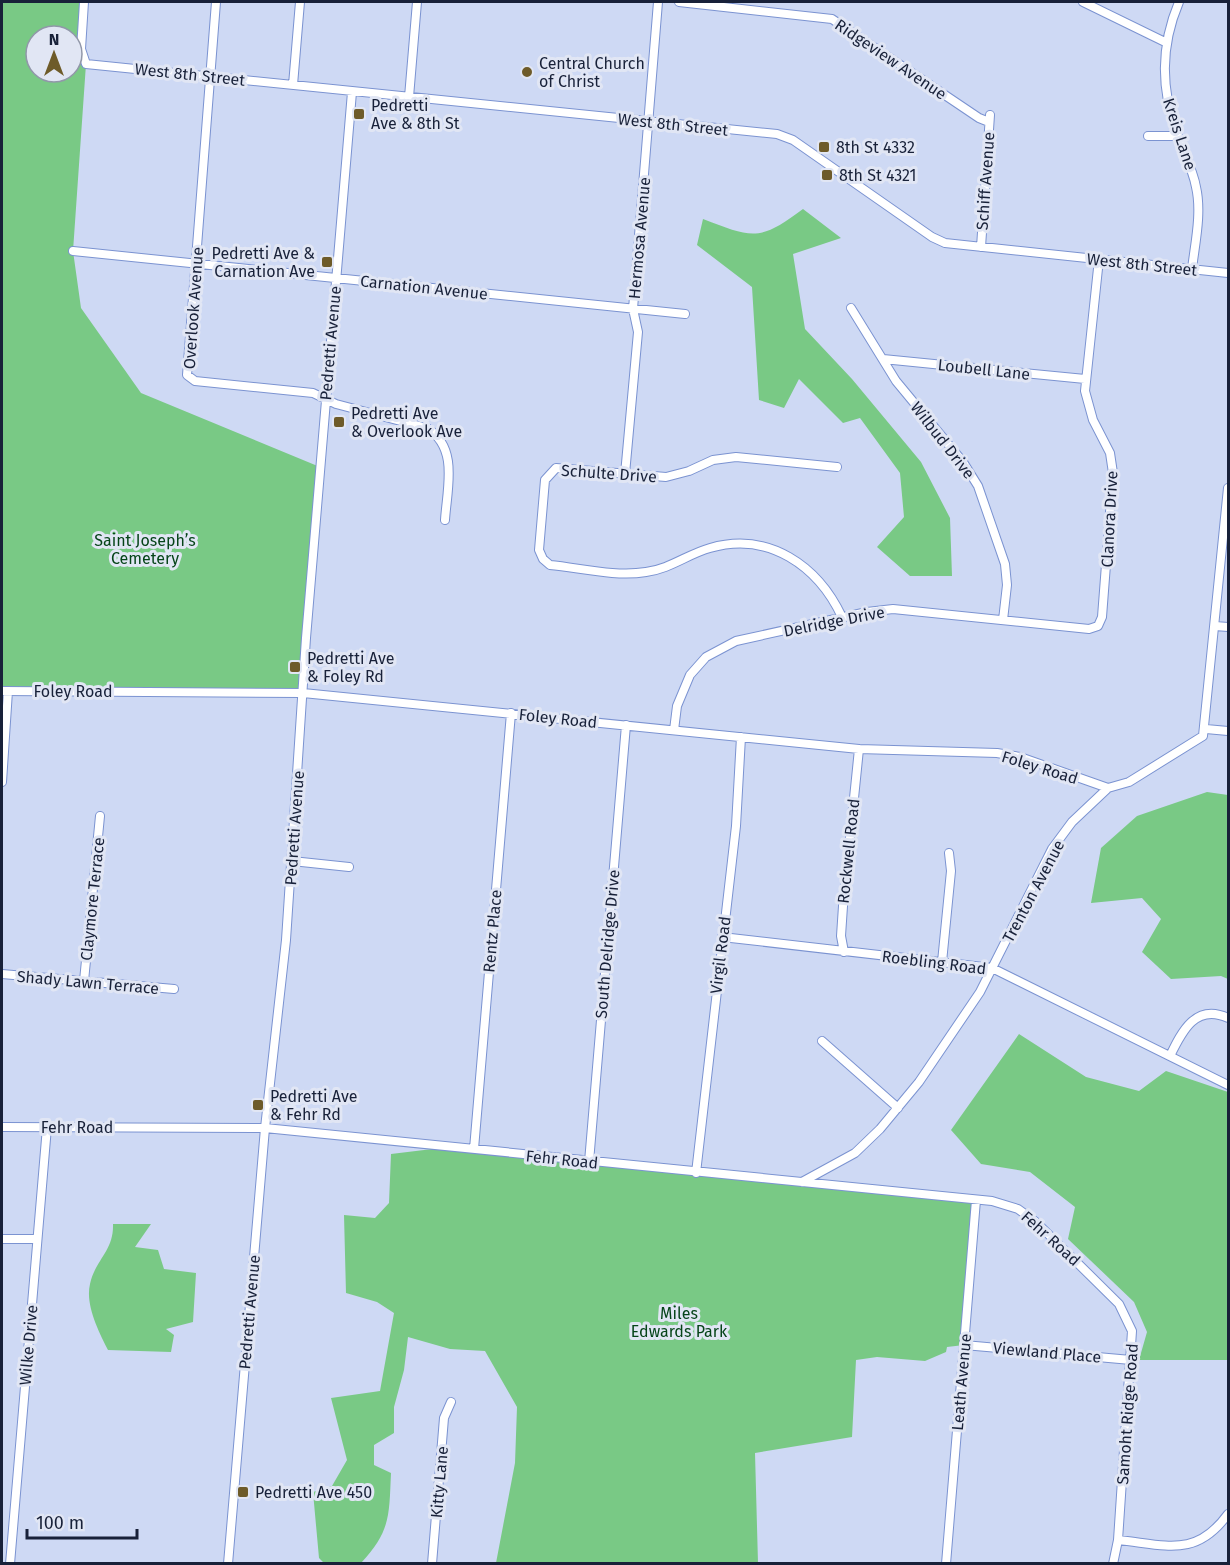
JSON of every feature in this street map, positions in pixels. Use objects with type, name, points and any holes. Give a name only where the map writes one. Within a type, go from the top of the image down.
[{"type":"street","name":"West 8th Street","points":[[84,2],[81,49],[86,64],[785,136],[937,241],[1228,273]]},
{"type":"street","name":"Overlook Avenue","points":[[216,2],[186,369],[189,378],[195,381],[313,393],[326,397],[336,404],[421,425],[438,436],[445,448],[449,465],[445,520]]},
{"type":"street","points":[[292,86],[300,2]]},
{"type":"street","points":[[409,97],[417,2]]},
{"type":"street","name":"Hermosa Avenue","points":[[625,474],[638,332],[633,309],[658,2]]},
{"type":"street","name":"Ridgeview Avenue","points":[[679,2],[832,19],[979,118],[989,119]]},
{"type":"street","points":[[1083,2],[1165,42]]},
{"type":"street","name":"Kreis Lane","points":[[1179,2],[1165,42],[1165,86],[1198,197],[1192,269]]},
{"type":"street","name":"Pedretti Avenue","points":[[228,1563],[265,1128],[292,861],[326,397],[352,92]]},
{"type":"street","name":"Schiff Avenue","points":[[981,247],[989,119]]},
{"type":"street","points":[[1148,136],[1178,136]]},
{"type":"street","name":"Carnation Avenue","points":[[73,251],[685,314]]},
{"type":"street","name":"Clanora Drive","points":[[1084,629],[1098,626],[1102,617],[1113,473],[1107,443],[1088,407],[1085,379],[1099,260]]},
{"type":"street","name":"Wilbud Drive","points":[[851,308],[896,381],[963,462],[978,486],[1005,564],[1003,620]]},
{"type":"street","name":"Loubell Lane","points":[[883,359],[1085,379]]},
{"type":"street","name":"Schulte Drive","points":[[837,467],[736,457],[713,460],[676,476],[625,474],[562,467],[547,475],[539,550],[543,559],[550,565],[620,573],[647,572],[675,564],[712,547],[736,544],[763,546],[789,555],[808,568],[828,592],[842,617]]},
{"type":"street","points":[[1228,488],[1227,524],[1206,729],[1228,731]]},
{"type":"street","name":"Delridge Drive","points":[[674,730],[677,706],[684,684],[698,664],[717,649],[736,641],[842,617],[893,609],[1084,629]]},
{"type":"street","points":[[1215,626],[1228,627]]},
{"type":"street","points":[[2,782],[5,691]]},
{"type":"street","name":"Foley Road","points":[[5,691],[303,693],[511,712],[859,749],[997,753],[1020,757],[1108,788]]},
{"type":"street","name":"Rentz Place","points":[[474,1149],[511,712]]},
{"type":"street","name":"South Delridge Drive","points":[[589,1162],[626,725]]},
{"type":"street","name":"Trenton Avenue","points":[[802,1182],[855,1153],[898,1108],[948,1042],[992,968],[1057,842],[1072,822],[1108,788],[1130,782],[1147,772],[1199,740],[1206,729]]},
{"type":"street","name":"Virgil Road","points":[[696,1173],[736,826],[741,737]]},
{"type":"street","name":"Rockwell Road","points":[[844,952],[841,936],[843,906],[859,749]]},
{"type":"street","name":"Claymore Terrace","points":[[84,981],[100,816]]},
{"type":"street","points":[[942,962],[951,871],[949,853]]},
{"type":"street","points":[[292,861],[349,867]]},
{"type":"street","name":"Roebling Road","points":[[722,937],[992,968],[1228,1085]]},
{"type":"street","name":"Shady Lawn Terrace","points":[[2,974],[174,989]]},
{"type":"street","points":[[1170,1056],[1183,1029],[1193,1019],[1212,1013],[1228,1018]]},
{"type":"street","points":[[822,1041],[898,1108]]},
{"type":"street","name":"Fehr Road","points":[[2,1126],[265,1128],[993,1201],[1018,1209],[1036,1222],[1093,1278]]},
{"type":"street","name":"Wilke Drive","points":[[10,1563],[47,1127]]},
{"type":"street","name":"Leath Avenue","points":[[946,1563],[976,1200]]},
{"type":"street","points":[[2,1239],[37,1239]]},
{"type":"street","name":"Samoht Ridge Road","points":[[1093,1278],[1119,1304],[1129,1321],[1133,1341],[1118,1540],[1113,1563]]},
{"type":"street","name":"Viewland Place","points":[[964,1345],[1131,1360]]},
{"type":"street","name":"Kitty Lane","points":[[432,1563],[444,1418],[451,1402]]},
{"type":"street","points":[[1118,1540],[1186,1545],[1208,1537],[1228,1514]]},
{"type":"green space","name":"Saint Joseph’s Cemetery","points":[[2,2],[84,2],[83,24],[24,24],[24,84],[84,84],[84,58],[86,64],[73,251],[81,308],[141,393],[320,467],[303,693],[2,691]]},
{"type":"green space","points":[[803,209],[841,238],[793,254],[805,329],[852,379],[921,462],[950,518],[952,576],[910,576],[877,547],[904,517],[900,473],[860,418],[843,423],[799,379],[784,408],[759,400],[752,287],[697,245],[703,219],[734,230],[755,234],[776,227]]},
{"type":"green space","points":[[1207,792],[1228,795],[1228,979],[1221,976],[1171,979],[1142,952],[1161,919],[1142,898],[1091,903],[1101,848],[1137,816]]},
{"type":"green space","points":[[1019,1034],[1086,1077],[1139,1091],[1166,1071],[1228,1092],[1228,1360],[1139,1360],[1147,1332],[1134,1302],[1068,1239],[1075,1207],[1030,1172],[981,1164],[951,1130]]},
{"type":"green space","name":"Miles Edwards Park","points":[[449,1147],[976,1200],[964,1345],[947,1347],[946,1352],[925,1361],[877,1357],[856,1360],[852,1437],[755,1453],[758,1563],[496,1563],[515,1463],[517,1407],[485,1351],[450,1349],[408,1337],[404,1370],[394,1407],[394,1433],[374,1445],[374,1465],[391,1473],[389,1511],[383,1532],[361,1563],[324,1563],[319,1558],[313,1492],[332,1486],[347,1460],[331,1398],[380,1391],[394,1313],[377,1302],[346,1293],[344,1215],[375,1218],[389,1203],[391,1154]]},
{"type":"green space","points":[[113,1224],[151,1224],[135,1247],[158,1250],[164,1269],[196,1273],[193,1322],[166,1329],[174,1335],[171,1352],[108,1350],[101,1335],[91,1309],[89,1292],[92,1276],[111,1241]]},
{"type":"place","name":"Central Church of Christ","points":[[527,72]]},
{"type":"place","name":"Pedretti Ave & 8th St","points":[[359,114]]},
{"type":"place","name":"8th St 4332","points":[[824,147]]},
{"type":"place","name":"8th St 4321","points":[[827,175]]},
{"type":"place","name":"Pedretti Ave & Carnation Ave","points":[[327,262]]},
{"type":"place","name":"Pedretti Ave & Overlook Ave","points":[[339,422]]},
{"type":"place","name":"Pedretti Ave & Foley Rd","points":[[295,667]]},
{"type":"place","name":"Pedretti Ave & Fehr Rd","points":[[258,1105]]},
{"type":"place","name":"Pedretti Ave 450","points":[[243,1492]]}]
